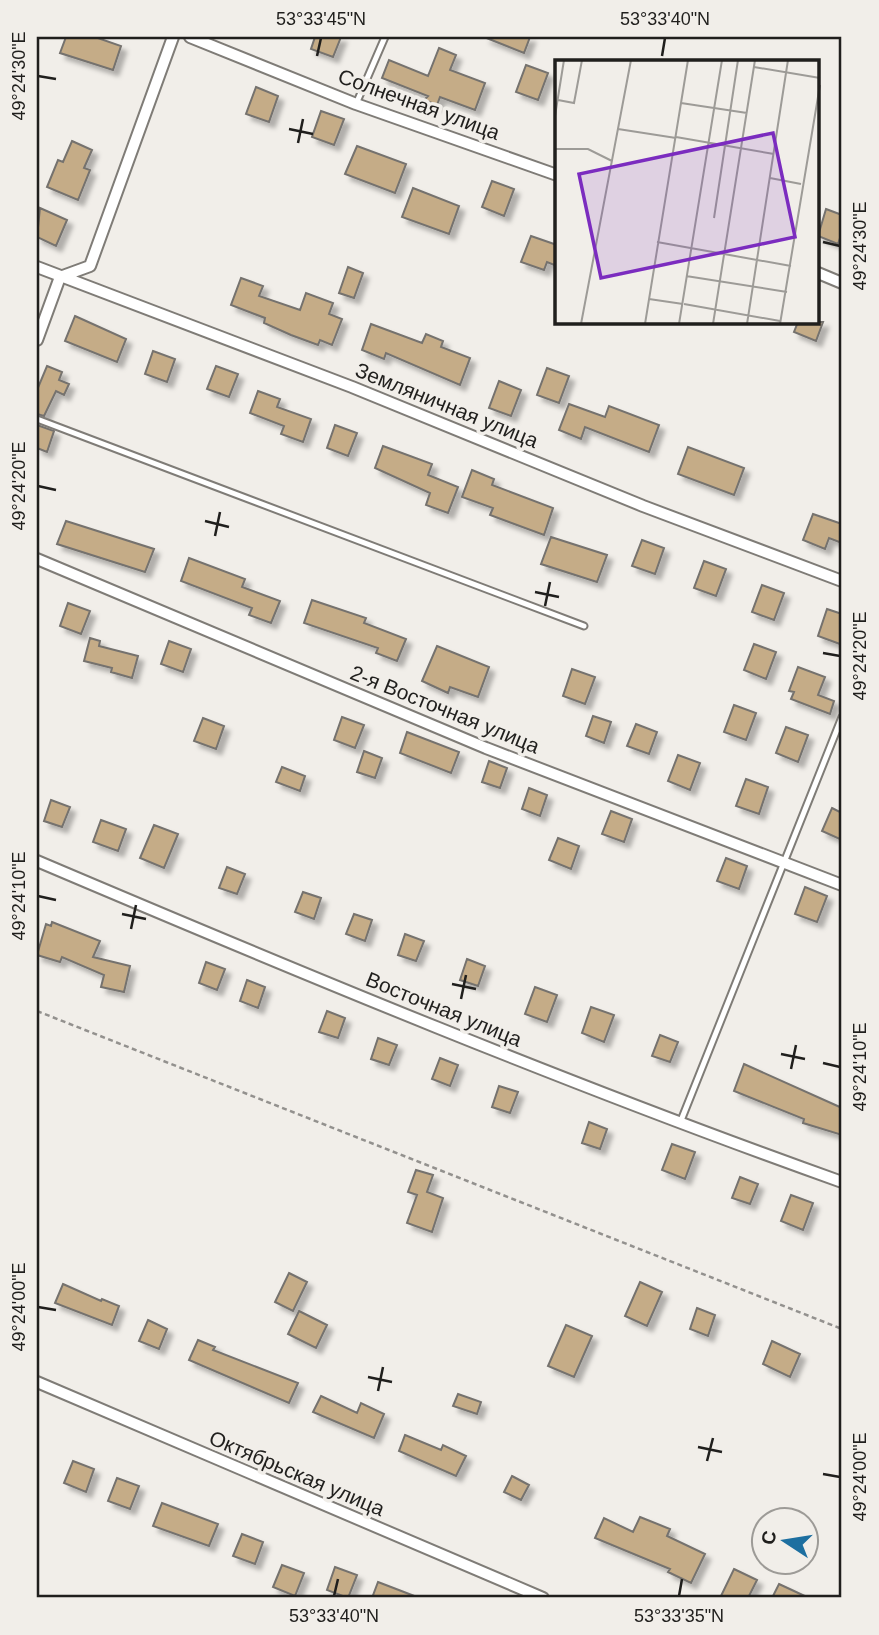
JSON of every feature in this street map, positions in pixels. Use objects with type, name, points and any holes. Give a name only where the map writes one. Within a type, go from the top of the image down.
[{"type":"street","points":[[37,340],[60,277],[90,266],[173,37]]},
{"type":"street","name":"Солнечная улица","points":[[190,37],[356,104],[555,174]]},
{"type":"street","name":"Земляничная улица","points":[[37,267],[352,387],[643,506],[842,581]]},
{"type":"street","points":[[820,274],[842,283]]},
{"type":"street","name":"2-я Восточная улица","points":[[37,559],[486,748],[842,885]]},
{"type":"street","name":"Восточная улица","points":[[37,861],[281,965],[680,1124],[842,1182]]},
{"type":"street","name":"Октябрьская улица","points":[[37,1382],[543,1598]]},
{"type":"lane","points":[[356,104],[385,37]]},
{"type":"lane","points":[[37,419],[584,626]]},
{"type":"lane","points":[[680,1124],[842,717]]},
{"type":"path","points":[[37,1012],[842,1329]]},
{"type":"building","points":[[66,37],[95,37],[121,46],[113,70],[60,53]]},
{"type":"building","points":[[315,37],[341,37],[333,57],[311,49]]},
{"type":"building","points":[[484,37],[530,37],[524,53]]},
{"type":"building","points":[[439,48],[456,55],[450,70],[485,83],[475,110],[440,97],[437,105],[424,100],[428,96],[382,78],[389,60],[428,76]]},
{"type":"building","points":[[526,65],[548,73],[538,100],[516,92]]},
{"type":"building","points":[[256,87],[278,96],[269,122],[246,114]]},
{"type":"building","points":[[321,111],[344,119],[334,145],[312,137]]},
{"type":"building","points":[[72,141],[92,150],[84,168],[90,170],[78,200],[47,187],[58,160],[63,162]]},
{"type":"building","points":[[357,146],[406,164],[395,193],[345,174]]},
{"type":"building","points":[[492,181],[514,189],[504,216],[482,207]]},
{"type":"building","points":[[413,188],[459,206],[449,234],[402,217]]},
{"type":"building","points":[[40,208],[67,220],[56,246],[37,237]]},
{"type":"building","points":[[826,209],[842,215],[842,232],[838,244],[820,237]]},
{"type":"building","points":[[531,236],[555,244],[555,265],[547,262],[544,270],[521,262]]},
{"type":"building","points":[[348,267],[363,273],[354,298],[339,293]]},
{"type":"building","points":[[241,278],[263,286],[259,296],[300,310],[306,293],[333,303],[329,314],[342,319],[332,345],[320,340],[318,345],[291,335],[264,323],[265,318],[231,305]]},
{"type":"building","points":[[75,316],[126,339],[117,362],[65,341]]},
{"type":"building","points":[[823,322],[816,341],[794,332],[797,324]]},
{"type":"building","points":[[371,324],[422,343],[426,334],[443,341],[441,347],[470,358],[460,385],[386,353],[384,359],[362,350]]},
{"type":"building","points":[[153,351],[175,359],[167,382],[145,374]]},
{"type":"building","points":[[47,366],[62,372],[59,380],[69,384],[64,395],[56,391],[44,416],[37,414],[37,390]]},
{"type":"building","points":[[216,366],[238,374],[229,397],[207,389]]},
{"type":"building","points":[[547,368],[569,376],[559,403],[537,395]]},
{"type":"building","points":[[499,381],[521,390],[511,416],[489,408]]},
{"type":"building","points":[[258,391],[280,399],[277,407],[311,419],[303,442],[281,434],[284,426],[250,413]]},
{"type":"building","points":[[569,404],[605,417],[609,406],[659,425],[649,452],[585,427],[581,439],[559,430]]},
{"type":"building","points":[[37,425],[54,431],[47,452],[37,448]]},
{"type":"building","points":[[335,425],[357,433],[348,456],[327,448]]},
{"type":"building","points":[[383,446],[432,464],[428,475],[458,487],[448,513],[426,505],[430,493],[375,468]]},
{"type":"building","points":[[688,447],[744,468],[734,495],[678,474]]},
{"type":"building","points":[[472,470],[494,479],[492,485],[553,508],[544,535],[490,515],[493,508],[462,497]]},
{"type":"building","points":[[813,514],[842,524],[842,543],[829,538],[825,549],[803,540]]},
{"type":"building","points":[[66,521],[154,549],[145,572],[57,544]]},
{"type":"building","points":[[551,537],[607,555],[597,582],[541,564]]},
{"type":"building","points":[[642,540],[664,548],[655,574],[632,566]]},
{"type":"building","points":[[189,558],[245,579],[242,587],[280,601],[271,623],[249,615],[252,608],[181,581]]},
{"type":"building","points":[[704,561],[726,569],[716,596],[694,588]]},
{"type":"building","points":[[762,585],[784,593],[774,620],[752,612]]},
{"type":"building","points":[[312,600],[366,618],[364,623],[406,639],[397,661],[376,653],[378,648],[304,623]]},
{"type":"building","points":[[68,603],[90,611],[81,634],[60,626]]},
{"type":"building","points":[[827,609],[842,614],[840,644],[818,636]]},
{"type":"building","points":[[90,638],[100,641],[99,646],[138,656],[132,678],[111,672],[112,668],[84,661]]},
{"type":"building","points":[[169,641],[191,649],[183,672],[161,664]]},
{"type":"building","points":[[754,644],[776,652],[766,679],[744,670]]},
{"type":"building","points":[[437,646],[489,667],[478,697],[450,687],[448,693],[422,681]]},
{"type":"building","points":[[798,667],[825,677],[818,695],[834,701],[830,714],[791,699],[794,692],[789,691]]},
{"type":"building","points":[[572,669],[595,677],[585,704],[563,696]]},
{"type":"building","points":[[734,705],[756,713],[746,740],[724,732]]},
{"type":"building","points":[[593,716],[611,722],[604,743],[586,736]]},
{"type":"building","points":[[342,717],[364,725],[355,748],[334,740]]},
{"type":"building","points":[[203,718],[224,726],[216,749],[194,741]]},
{"type":"building","points":[[636,724],[657,732],[649,754],[627,746]]},
{"type":"building","points":[[786,727],[808,735],[798,762],[776,753]]},
{"type":"building","points":[[407,732],[459,752],[451,773],[400,753]]},
{"type":"building","points":[[364,751],[382,758],[375,778],[357,772]]},
{"type":"building","points":[[678,755],[700,763],[690,790],[668,781]]},
{"type":"building","points":[[489,761],[507,768],[500,788],[482,782]]},
{"type":"building","points":[[282,767],[305,776],[300,791],[276,782]]},
{"type":"building","points":[[746,779],[768,787],[759,814],[736,806]]},
{"type":"building","points":[[529,788],[547,795],[540,816],[522,809]]},
{"type":"building","points":[[51,800],[70,807],[62,827],[44,821]]},
{"type":"building","points":[[832,808],[842,813],[842,840],[822,831]]},
{"type":"building","points":[[611,811],[632,819],[624,842],[602,834]]},
{"type":"building","points":[[101,820],[126,829],[118,851],[93,842]]},
{"type":"building","points":[[154,825],[178,834],[164,868],[140,858]]},
{"type":"building","points":[[558,838],[579,846],[571,869],[549,860]]},
{"type":"building","points":[[726,858],[747,866],[739,889],[717,881]]},
{"type":"building","points":[[227,867],[245,874],[237,894],[219,888]]},
{"type":"building","points":[[805,887],[827,896],[817,922],[795,914]]},
{"type":"building","points":[[303,892],[321,898],[314,919],[295,912]]},
{"type":"building","points":[[354,914],[372,920],[365,941],[346,934]]},
{"type":"building","points":[[52,922],[100,941],[93,957],[130,966],[124,992],[101,987],[104,975],[62,957],[60,962],[37,955],[46,924],[51,926]]},
{"type":"building","points":[[405,934],[424,941],[416,961],[398,955]]},
{"type":"building","points":[[467,959],[485,966],[478,986],[460,980]]},
{"type":"building","points":[[206,962],[225,969],[217,990],[199,983]]},
{"type":"building","points":[[247,980],[265,987],[258,1008],[240,1001]]},
{"type":"building","points":[[535,987],[557,995],[547,1022],[525,1014]]},
{"type":"building","points":[[591,1007],[614,1015],[604,1042],[582,1033]]},
{"type":"building","points":[[327,1011],[345,1018],[338,1038],[319,1032]]},
{"type":"building","points":[[660,1035],[678,1042],[670,1062],[652,1056]]},
{"type":"building","points":[[378,1038],[397,1045],[389,1065],[371,1059]]},
{"type":"building","points":[[440,1058],[458,1065],[450,1086],[432,1079]]},
{"type":"building","points":[[744,1064],[842,1108],[842,1135],[803,1123],[804,1119],[734,1091]]},
{"type":"building","points":[[499,1086],[518,1092],[510,1113],[492,1107]]},
{"type":"building","points":[[589,1122],[607,1129],[600,1149],[582,1143]]},
{"type":"building","points":[[672,1144],[695,1152],[685,1179],[662,1170]]},
{"type":"building","points":[[416,1170],[433,1175],[427,1192],[443,1198],[432,1232],[407,1223],[417,1195],[408,1192]]},
{"type":"building","points":[[740,1177],[758,1184],[750,1204],[732,1198]]},
{"type":"building","points":[[791,1195],[813,1203],[803,1230],[781,1221]]},
{"type":"building","points":[[289,1273],[307,1282],[293,1311],[275,1302]]},
{"type":"building","points":[[640,1282],[662,1292],[647,1326],[625,1316]]},
{"type":"building","points":[[63,1284],[119,1306],[112,1325],[55,1303]]},
{"type":"building","points":[[697,1308],[715,1315],[708,1336],[690,1329]]},
{"type":"building","points":[[299,1311],[327,1325],[316,1348],[288,1334]]},
{"type":"building","points":[[148,1320],[167,1329],[159,1349],[139,1341]]},
{"type":"building","points":[[566,1325],[592,1336],[574,1377],[548,1366]]},
{"type":"building","points":[[198,1340],[215,1347],[213,1350],[298,1383],[289,1403],[189,1360]]},
{"type":"building","points":[[772,1341],[800,1354],[790,1377],[763,1364]]},
{"type":"building","points":[[458,1394],[481,1402],[477,1414],[453,1406]]},
{"type":"building","points":[[321,1396],[357,1413],[361,1403],[384,1414],[374,1438],[313,1412]]},
{"type":"building","points":[[405,1435],[441,1450],[443,1445],[466,1456],[456,1476],[399,1451]]},
{"type":"building","points":[[73,1461],[94,1469],[86,1492],[64,1483]]},
{"type":"building","points":[[512,1476],[529,1485],[521,1500],[504,1492]]},
{"type":"building","points":[[117,1478],[139,1486],[130,1509],[108,1501]]},
{"type":"building","points":[[162,1503],[218,1524],[209,1546],[153,1526]]},
{"type":"building","points":[[640,1517],[670,1529],[667,1536],[705,1554],[691,1583],[668,1572],[670,1569],[595,1538],[604,1518],[633,1532]]},
{"type":"building","points":[[242,1534],[263,1542],[255,1564],[233,1556]]},
{"type":"building","points":[[282,1565],[304,1573],[295,1596],[273,1587]]},
{"type":"building","points":[[335,1567],[357,1575],[348,1598],[327,1590]]},
{"type":"building","points":[[734,1569],[757,1580],[748,1598],[720,1598]]},
{"type":"building","points":[[378,1582],[417,1597],[417,1598],[372,1598]]},
{"type":"building","points":[[779,1584],[809,1598],[772,1598]]}]
